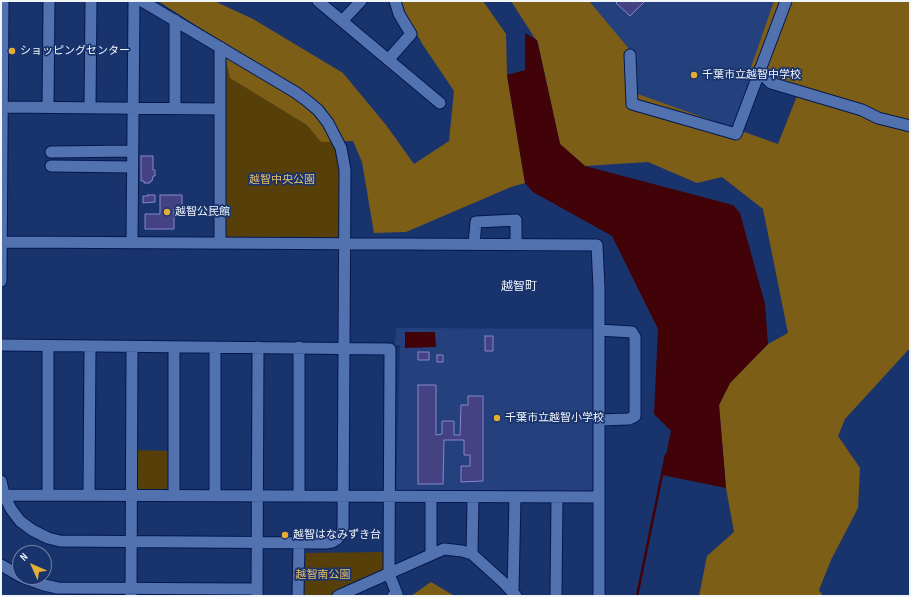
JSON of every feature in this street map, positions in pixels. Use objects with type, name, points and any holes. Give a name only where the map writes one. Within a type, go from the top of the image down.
[{"type":"street","points":[[1,281],[2,1]]},
{"type":"street","points":[[48,107],[49,1]]},
{"type":"street","points":[[90,107],[91,1]]},
{"type":"street","points":[[132,243],[134,1]]},
{"type":"street","points":[[1,481],[3,495],[20,521],[32,530],[48,538],[60,541],[325,543],[332,542],[337,539],[341,535],[343,529],[345,244],[344,164],[341,148],[328,123],[318,110],[295,92],[142,1]]},
{"type":"street","points":[[318,1],[440,103]]},
{"type":"street","points":[[342,21],[361,1]]},
{"type":"street","points":[[388,60],[411,34],[398,14],[395,1]]},
{"type":"street","points":[[630,55],[632,104],[736,134],[786,1]]},
{"type":"street","points":[[174,108],[175,20]]},
{"type":"street","points":[[220,47],[220,243]]},
{"type":"street","points":[[760,69],[771,83],[862,110],[878,118],[910,126]]},
{"type":"street","points":[[1,107],[220,109]]},
{"type":"street","points":[[51,152],[132,151]]},
{"type":"street","points":[[69,152],[70,166]]},
{"type":"street","points":[[51,166],[132,167]]},
{"type":"street","points":[[474,244],[476,222],[516,220],[516,244]]},
{"type":"street","points":[[1,242],[597,245],[599,288],[599,596]]},
{"type":"street","points":[[599,330],[632,332],[635,337],[635,416],[629,419],[599,420]]},
{"type":"street","points":[[1,345],[390,348],[389,574],[397,594],[393,596]]},
{"type":"street","points":[[48,346],[48,495]]},
{"type":"street","points":[[89,495],[90,346]]},
{"type":"street","points":[[131,592],[132,347]]},
{"type":"street","points":[[174,347],[174,495]]},
{"type":"street","points":[[215,495],[216,347]]},
{"type":"street","points":[[44,585],[58,588],[131,592],[256,592],[258,347]]},
{"type":"street","points":[[299,496],[300,347]]},
{"type":"street","points":[[3,495],[599,497]]},
{"type":"street","points":[[431,497],[431,554]]},
{"type":"street","points":[[472,554],[473,497]]},
{"type":"street","points":[[515,497],[515,594]]},
{"type":"street","points":[[556,596],[557,497]]},
{"type":"street","points":[[298,543],[298,596]]},
{"type":"street","points":[[338,596],[444,549],[472,554],[515,594]]},
{"type":"street","points":[[1,565],[12,572]]},
{"type":"shaded area","points":[[158,1],[214,1],[253,19],[343,73],[386,125],[414,164],[449,141],[454,91],[423,45],[399,1],[483,1],[506,34],[507,75],[525,183],[511,187],[406,232],[374,233],[362,162],[353,141],[321,142],[307,125],[230,78],[222,42]]},
{"type":"shaded area","points":[[511,1],[589,1],[635,56],[635,93],[778,144],[801,86],[749,73],[774,1],[910,1],[910,348],[845,419],[838,436],[860,468],[858,508],[831,560],[819,590],[823,596],[699,596],[707,556],[734,532],[726,488],[719,405],[730,383],[768,344],[788,333],[763,209],[722,177],[697,183],[648,162],[585,166],[560,144],[538,43]]},
{"type":"shaded area","name":"千葉市立越智中学校","points":[[575,1],[778,1],[736,126],[733,128],[636,100],[635,49],[595,51]]},
{"type":"shaded area","points":[[525,33],[537,40],[560,144],[585,166],[733,205],[740,213],[765,304],[768,344],[730,383],[719,405],[726,488],[662,475],[671,431],[654,414],[658,329],[612,236],[533,192],[525,183],[507,75],[525,70]]},
{"type":"shaded area","name":"千葉市立越智小学校","points":[[396,328],[596,329],[596,492],[396,493],[400,345],[395,345]]},
{"type":"shaded area","points":[[405,332],[435,332],[436,347],[405,348]]},
{"type":"shaded area","points":[[431,582],[453,595],[470,596],[411,596]]},
{"type":"green space","name":"越智中央公園","points":[[229,59],[324,125],[335,149],[341,171],[341,241],[221,239],[224,64]]},
{"type":"green space","points":[[135,450],[171,451],[169,493],[135,494]]},
{"type":"green space","name":"越智南公園","points":[[386,552],[386,569],[333,596],[302,596],[302,553]]},
{"type":"building","points":[[618,1],[645,1],[630,16],[616,3]]},
{"type":"building","points":[[141,156],[153,156],[153,170],[155,170],[155,176],[153,176],[150,183],[144,183],[144,181],[141,181]]},
{"type":"building","points":[[155,195],[155,202],[143,203],[143,196]]},
{"type":"building","name":"越智公民館","points":[[160,195],[182,195],[182,209],[174,209],[174,229],[145,229],[145,214],[160,214]]},
{"type":"building","points":[[485,336],[493,336],[493,351],[485,351]]},
{"type":"building","points":[[418,352],[429,352],[429,360],[418,360]]},
{"type":"building","points":[[437,355],[443,355],[443,362],[437,362]]},
{"type":"building","points":[[418,385],[436,385],[436,435],[442,434],[442,421],[454,421],[454,435],[460,435],[461,405],[468,405],[468,396],[483,396],[483,481],[461,482],[461,466],[470,466],[470,455],[464,455],[464,440],[444,440],[443,484],[418,484]]},
{"type":"waterway","points":[[637,596],[666,455],[669,455]]},
{"type":"place","name":"ショッピングセンター","points":[[12,51]]},
{"type":"place","name":"千葉市立越智中学校","points":[[694,75]]},
{"type":"place","name":"越智公民館","points":[[167,212]]},
{"type":"place","name":"千葉市立越智小学校","points":[[497,418]]},
{"type":"place","name":"越智はなみずき台","points":[[285,535]]},
{"type":"district","name":"越智町","points":[[519,287]]}]
